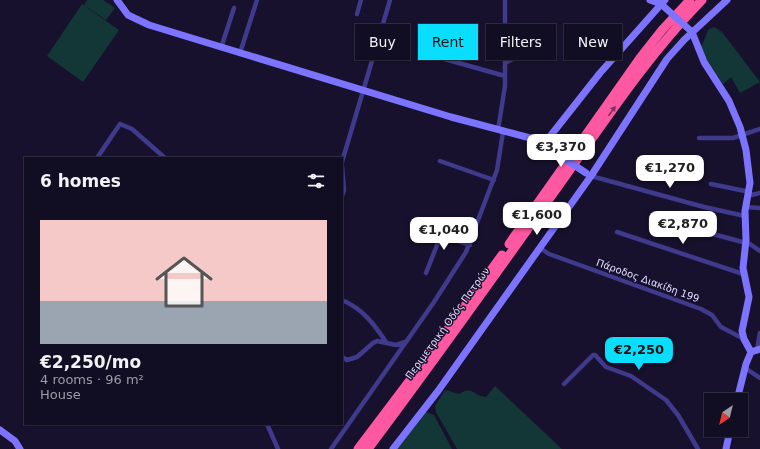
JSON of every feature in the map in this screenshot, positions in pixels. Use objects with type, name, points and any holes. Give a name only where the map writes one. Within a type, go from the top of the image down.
[{"type":"highway","name":"Περιμετρική Οδός Πατρών","points":[[358,449],[426,360],[504,252],[631,70],[656,38],[690,0]]},
{"type":"highway","name":"Περιμετρική Οδός Πατρών","points":[[368,449],[621,99],[667,38],[702,0]]},
{"type":"street","points":[[117,0],[128,14],[138,21],[221,48],[534,140],[546,146],[588,174],[745,216]]},
{"type":"street","points":[[240,53],[257,0]]},
{"type":"street","points":[[357,14],[361,0]]},
{"type":"street","points":[[343,159],[390,0]]},
{"type":"street","points":[[331,449],[434,302],[470,245],[494,180],[505,86],[506,0]]},
{"type":"street","points":[[650,0],[663,2],[692,32],[704,62],[723,90],[743,135],[750,177],[745,216],[746,243],[744,274],[748,297],[742,329],[744,339],[756,350]]},
{"type":"street","points":[[392,449],[438,391],[540,248],[588,174],[667,60],[692,32],[727,0]]},
{"type":"street","points":[[546,146],[597,77],[663,2]]},
{"type":"street","points":[[221,48],[234,8]]},
{"type":"street","points":[[448,60],[505,76]]},
{"type":"street","points":[[505,64],[512,60]]},
{"type":"street","points":[[98,157],[120,124],[132,129],[164,157]]},
{"type":"street","points":[[699,138],[730,138],[760,129]]},
{"type":"street","points":[[440,161],[494,180]]},
{"type":"street","points":[[343,178],[343,193]]},
{"type":"street","points":[[711,184],[754,195],[760,193]]},
{"type":"street","points":[[746,207],[760,208]]},
{"type":"street","points":[[694,229],[753,245],[760,251]]},
{"type":"street","points":[[617,232],[744,274]]},
{"type":"street","points":[[426,273],[441,235],[470,245]]},
{"type":"street","name":"Πάροδος Διακίδη 199","points":[[540,248],[549,254],[702,309],[712,315],[721,327],[744,339]]},
{"type":"street","points":[[343,300],[352,304],[370,318],[386,342]]},
{"type":"street","points":[[739,393],[745,368],[756,350],[760,333]]},
{"type":"street","points":[[343,358],[347,360],[353,359],[373,343],[382,341],[399,345],[408,339]]},
{"type":"street","points":[[564,384],[593,355],[595,355],[606,367],[631,376],[664,397],[676,411],[698,449]]},
{"type":"street","points":[[745,368],[760,378]]},
{"type":"street","points":[[267,425],[278,449]]},
{"type":"street","points":[[0,430],[15,441],[20,449]]},
{"type":"street","points":[[726,449],[729,437]]},
{"type":"green space","points":[[87,0],[103,0],[115,8],[106,20],[84,5]]},
{"type":"green space","points":[[82,4],[119,30],[83,82],[47,56]]},
{"type":"green space","points":[[714,27],[722,32],[760,82],[740,93],[731,77],[723,84],[708,62],[701,48],[708,30]]},
{"type":"green space","points":[[495,386],[562,449],[457,449],[436,412],[435,406],[445,390],[459,394],[470,391],[486,397]]},
{"type":"green space","points":[[426,412],[434,415],[452,449],[396,449]]}]
